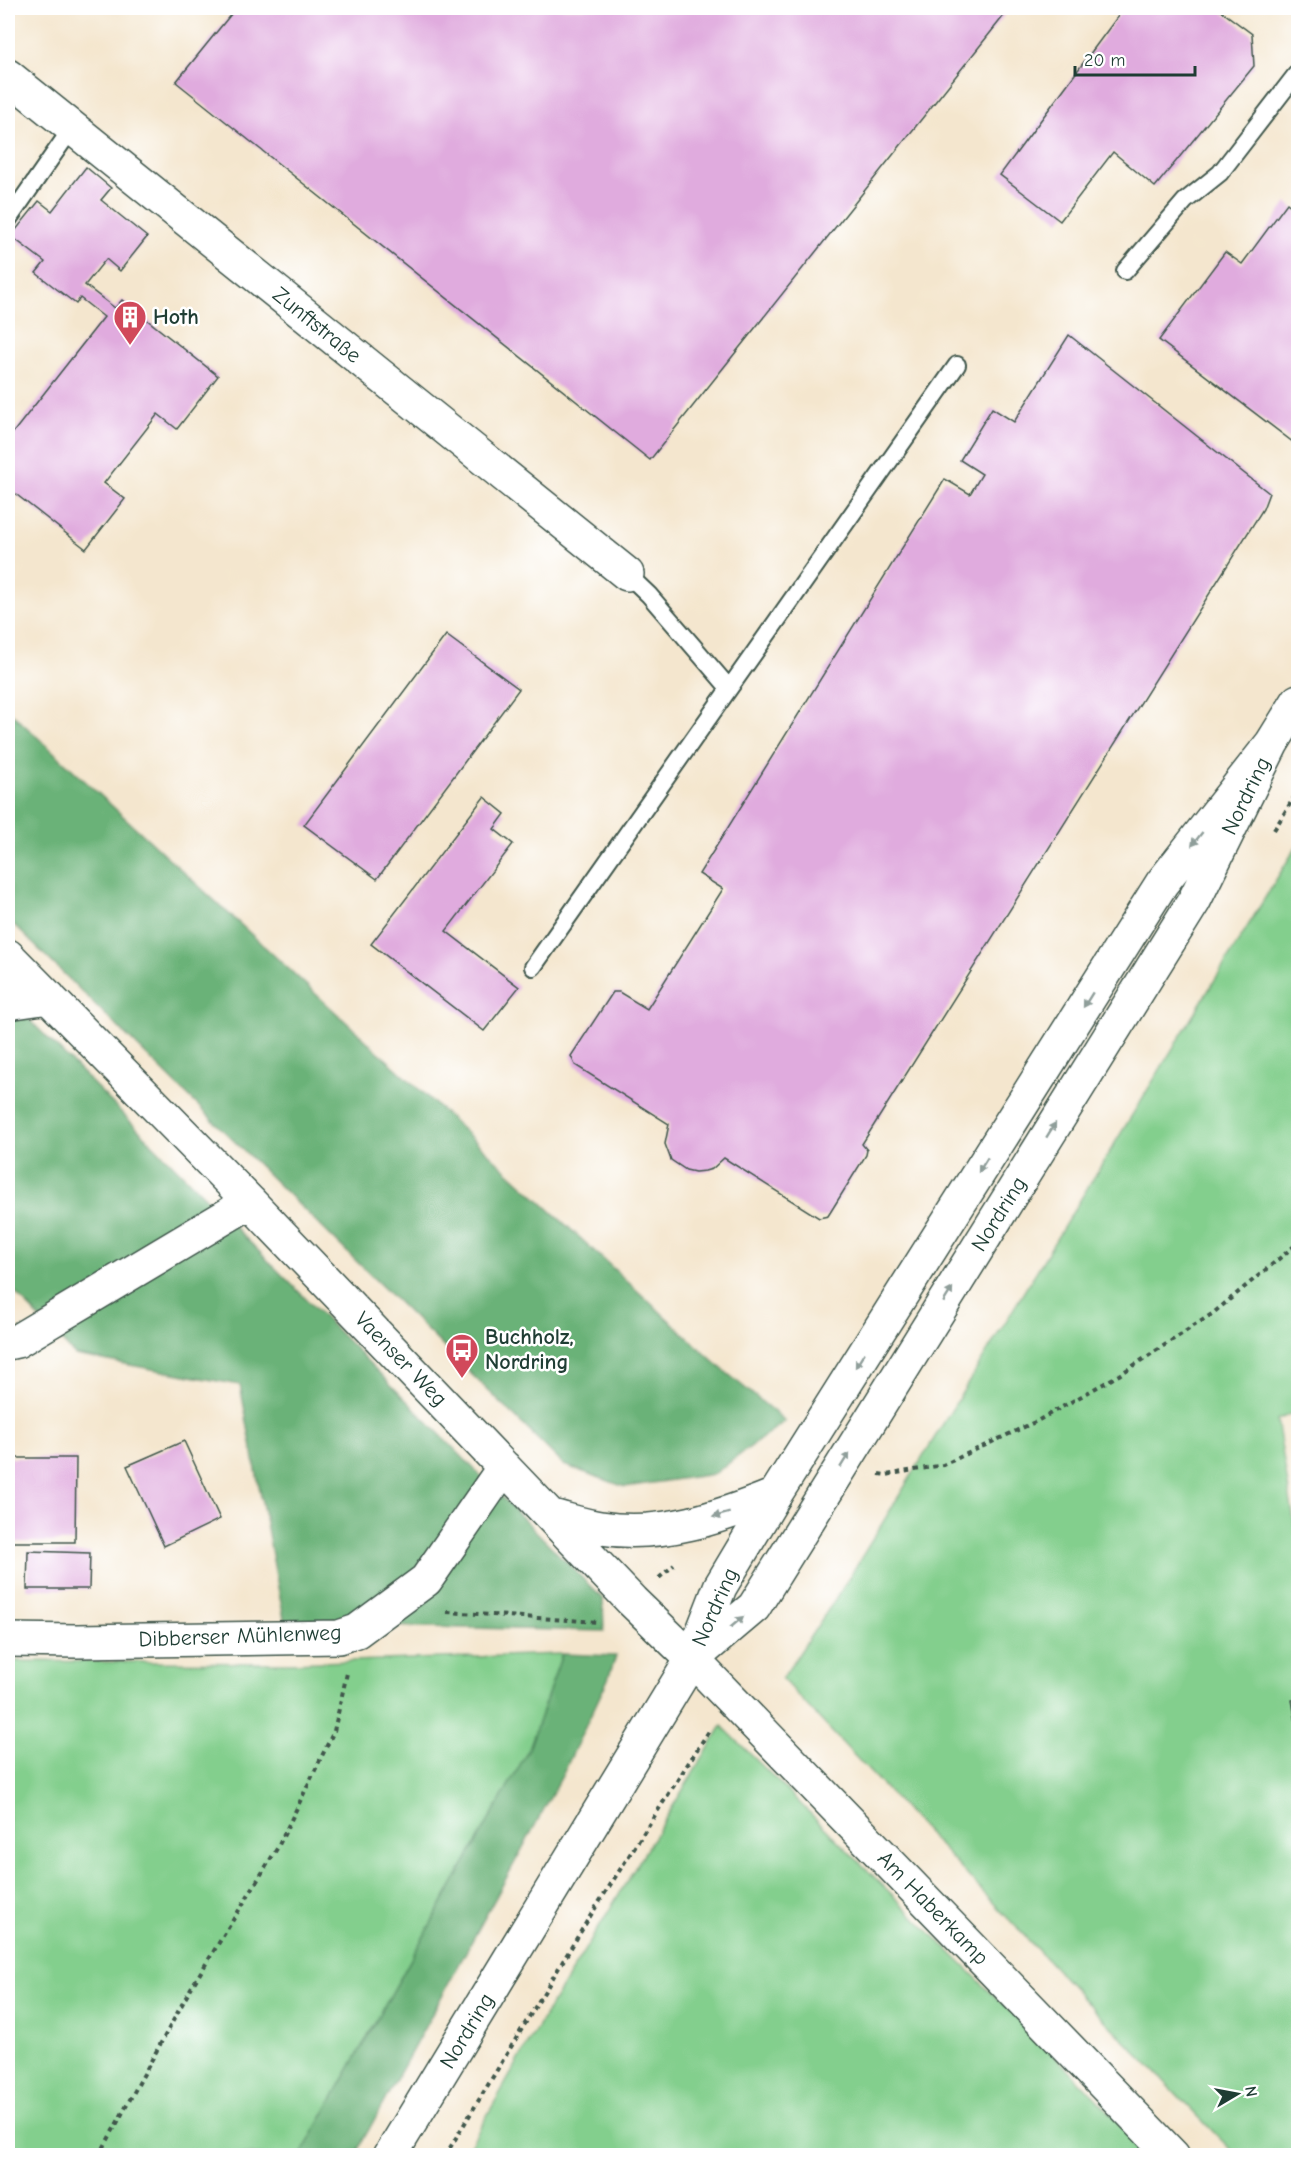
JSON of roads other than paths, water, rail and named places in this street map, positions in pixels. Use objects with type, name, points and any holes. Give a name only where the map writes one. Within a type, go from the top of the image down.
[{"type":"street","name":"Zunftstraße","points":[[8,76],[627,574]]},
{"type":"street","name":"Nordring","points":[[390,2156],[692,1659],[720,1587],[775,1495],[1162,883],[1272,743],[1299,701]]},
{"type":"street","name":"Nordring","points":[[692,1659],[754,1607],[1194,901],[1272,743]]},
{"type":"street","name":"Vaenser Weg","points":[[8,956],[250,1202],[632,1601],[692,1659]]},
{"type":"street","points":[[8,1003],[49,997]]},
{"type":"street","points":[[8,1343],[17,1341],[250,1202]]},
{"type":"street","name":"Dibberser Mühlenweg","points":[[8,1640],[339,1637],[357,1631],[426,1580],[504,1467]]},
{"type":"street","points":[[552,1516],[602,1529],[640,1531],[667,1528],[727,1514],[775,1495]]},
{"type":"street","name":"Am Haberkamp","points":[[692,1659],[1173,2156]]},
{"type":"lane","points":[[1125,271],[1185,201],[1220,172],[1299,72]]},
{"type":"lane","points":[[8,220],[72,128]]},
{"type":"lane","points":[[533,967],[957,365]]},
{"type":"lane","points":[[627,574],[649,595],[729,688]]},
{"type":"place","name":"Hoth","points":[[130,346]]},
{"type":"place","name":"Buchholz, Nordring","points":[[462,1379]]}]
